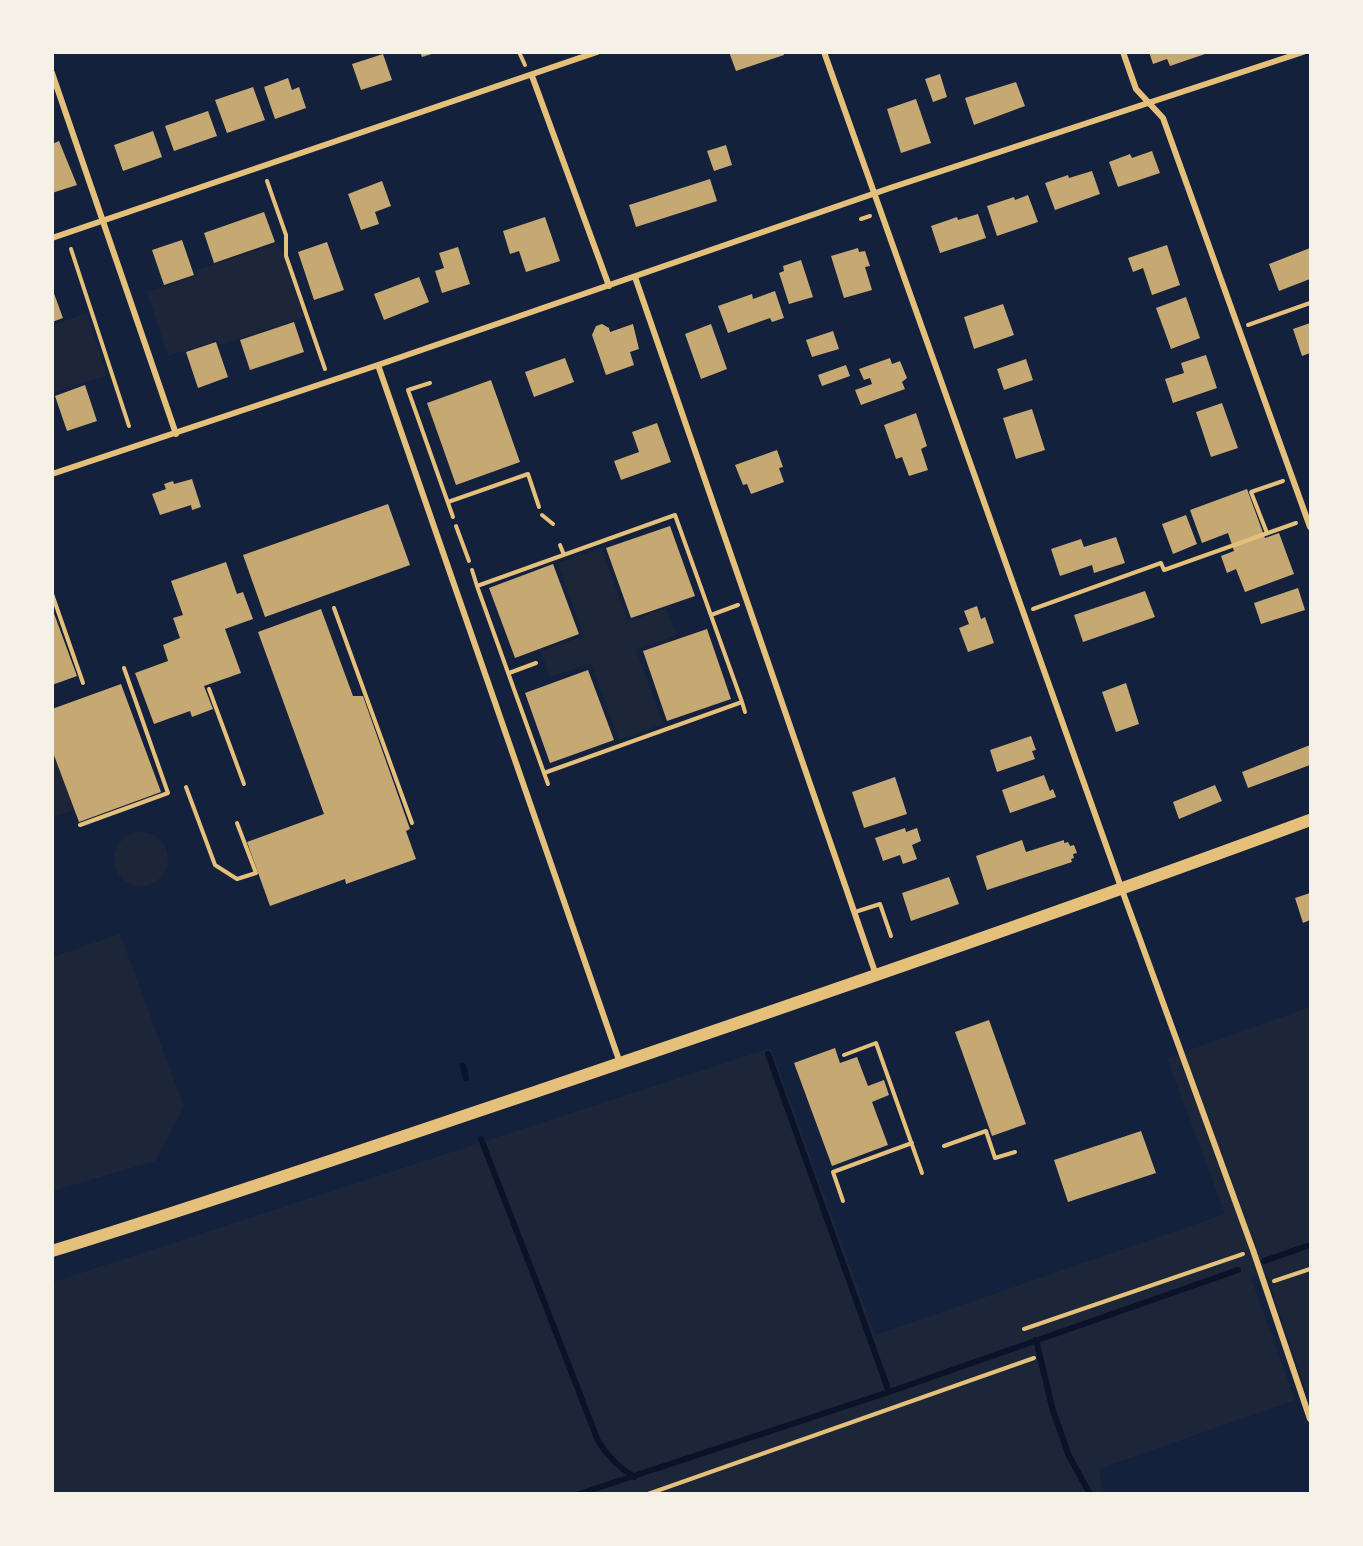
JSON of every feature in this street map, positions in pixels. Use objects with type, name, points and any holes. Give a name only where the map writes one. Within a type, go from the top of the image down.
[{"type":"main road","points":[[52,1251],[251,1188],[620,1063],[1122,890],[1311,820]]},
{"type":"street","points":[[52,238],[597,52]]},
{"type":"street","points":[[824,52],[1122,890],[1253,1250],[1311,1419]]},
{"type":"street","points":[[1124,52],[1136,89],[1163,118],[1311,526]]},
{"type":"street","points":[[52,474],[176,434],[874,194],[1303,52]]},
{"type":"street","points":[[52,73],[176,434]]},
{"type":"street","points":[[532,76],[609,286]]},
{"type":"street","points":[[635,277],[876,975]]},
{"type":"street","points":[[378,365],[620,1063]]},
{"type":"lane","points":[[854,912],[880,904],[891,936]]},
{"type":"path","points":[[267,181],[286,235],[286,256],[325,369]]},
{"type":"path","points":[[861,219],[870,216]]},
{"type":"path","points":[[71,249],[129,426]]},
{"type":"path","points":[[1239,328],[1311,303]]},
{"type":"path","points":[[430,383],[408,390],[453,517]]},
{"type":"path","points":[[448,502],[528,474],[539,507]]},
{"type":"path","points":[[1267,533],[1251,492],[1293,478]]},
{"type":"path","points":[[542,515],[553,524]]},
{"type":"path","points":[[477,586],[675,515],[746,712]]},
{"type":"path","points":[[1023,613],[1161,563],[1164,570],[1308,518]]},
{"type":"path","points":[[456,526],[469,561]]},
{"type":"path","points":[[560,545],[564,555]]},
{"type":"path","points":[[472,570],[548,784]]},
{"type":"path","points":[[52,594],[83,683]]},
{"type":"path","points":[[711,615],[738,605]]},
{"type":"path","points":[[334,608],[412,823]]},
{"type":"path","points":[[509,673],[536,663]]},
{"type":"path","points":[[80,825],[168,793],[124,668]]},
{"type":"path","points":[[209,689],[244,784]]},
{"type":"path","points":[[544,773],[742,702]]},
{"type":"path","points":[[186,787],[215,865],[237,879],[256,873],[237,823]]},
{"type":"path","points":[[844,1055],[876,1043],[922,1173]]},
{"type":"path","points":[[944,1146],[986,1131],[995,1158],[1015,1152]]},
{"type":"path","points":[[843,1201],[833,1172],[912,1143]]},
{"type":"path","points":[[1024,1329],[1253,1250]]},
{"type":"path","points":[[1264,1284],[1311,1269]]},
{"type":"path","points":[[648,1494],[1034,1358]]},
{"type":"shaded area","points":[[279,243],[304,317],[220,345],[218,340],[168,356],[147,292],[198,275],[197,270]]},
{"type":"shaded area","points":[[87,313],[107,375],[53,393],[53,325]]},
{"type":"shaded area","points":[[601,548],[628,622],[666,608],[676,635],[636,649],[663,724],[619,740],[591,663],[550,677],[541,651],[584,636],[558,563]]},
{"type":"shaded area","points":[[52,750],[74,810],[53,817],[52,817]]},
{"type":"shaded area","points":[[136,832],[146,832],[156,836],[164,844],[168,859],[164,874],[156,882],[146,886],[136,886],[126,882],[118,874],[114,864],[114,854],[118,844],[126,836]]},
{"type":"shaded area","points":[[120,934],[184,1107],[155,1161],[53,1191],[53,957]]},
{"type":"shaded area","points":[[1310,1007],[1310,1403],[1266,1273],[1251,1278],[1295,1400],[1099,1469],[1104,1493],[53,1494],[53,1282],[771,1048],[875,1335],[1225,1214],[1167,1058]]},
{"type":"building","points":[[420,52],[435,52],[435,53],[422,57]]},
{"type":"building","points":[[729,52],[783,52],[784,55],[736,71]]},
{"type":"building","points":[[1149,52],[1208,53],[1170,66],[1167,59],[1153,64]]},
{"type":"building","points":[[383,54],[392,80],[361,90],[352,64]]},
{"type":"building","points":[[940,74],[947,97],[933,102],[925,79]]},
{"type":"building","points":[[288,78],[292,90],[299,87],[306,108],[275,119],[264,87]]},
{"type":"building","points":[[1016,82],[1025,106],[974,125],[965,98]]},
{"type":"building","points":[[253,87],[265,120],[227,133],[215,100]]},
{"type":"building","points":[[916,99],[931,143],[901,153],[887,109]]},
{"type":"building","points":[[208,111],[217,136],[174,151],[165,126]]},
{"type":"building","points":[[153,131],[162,157],[123,171],[114,145]]},
{"type":"building","points":[[59,141],[77,185],[52,193],[52,144]]},
{"type":"building","points":[[726,145],[732,165],[714,171],[707,151]]},
{"type":"building","points":[[1152,151],[1160,173],[1118,187],[1109,162],[1130,154],[1132,158]]},
{"type":"building","points":[[1092,171],[1100,194],[1055,210],[1045,183],[1068,175],[1069,178]]},
{"type":"building","points":[[710,179],[717,201],[636,227],[629,205]]},
{"type":"building","points":[[382,181],[391,206],[375,212],[379,224],[361,230],[348,194]]},
{"type":"building","points":[[1028,195],[1038,222],[997,236],[987,206]]},
{"type":"building","points":[[264,212],[275,242],[214,263],[204,233]]},
{"type":"building","points":[[978,214],[986,238],[940,253],[931,226],[957,217],[958,220]]},
{"type":"building","points":[[545,217],[560,261],[526,272],[519,251],[510,254],[503,231]]},
{"type":"building","points":[[182,240],[194,275],[164,285],[152,250]]},
{"type":"building","points":[[327,242],[344,290],[314,300],[298,252]]},
{"type":"building","points":[[1167,245],[1180,285],[1152,295],[1143,268],[1133,272],[1128,258]]},
{"type":"building","points":[[458,247],[470,284],[442,293],[435,271],[444,268],[439,253]]},
{"type":"building","points":[[858,248],[859,252],[865,251],[870,266],[865,267],[872,290],[844,298],[831,256]]},
{"type":"building","points":[[1310,248],[1310,279],[1279,291],[1269,264]]},
{"type":"building","points":[[801,260],[813,297],[789,304],[779,273],[784,271],[783,266]]},
{"type":"building","points":[[419,277],[429,302],[384,320],[374,294]]},
{"type":"building","points":[[52,288],[63,318],[52,322]]},
{"type":"building","points":[[775,291],[784,318],[772,322],[770,318],[728,333],[718,306],[752,294],[753,299]]},
{"type":"building","points":[[1186,297],[1200,338],[1171,349],[1156,308]]},
{"type":"building","points":[[1003,304],[1014,335],[974,349],[964,317]]},
{"type":"building","points":[[294,322],[304,352],[250,370],[240,340]]},
{"type":"building","points":[[1310,323],[1310,353],[1302,356],[1293,329]]},
{"type":"building","points":[[602,324],[609,328],[610,332],[633,324],[639,349],[630,352],[634,365],[606,375],[592,335],[596,326]]},
{"type":"building","points":[[711,324],[727,369],[701,379],[685,334]]},
{"type":"building","points":[[833,331],[839,349],[812,357],[806,340]]},
{"type":"building","points":[[216,342],[228,377],[198,388],[186,352]]},
{"type":"building","points":[[1206,355],[1217,388],[1173,403],[1165,379],[1184,373],[1181,363]]},
{"type":"building","points":[[565,358],[574,382],[534,397],[525,372]]},
{"type":"building","points":[[890,358],[892,364],[900,361],[907,378],[902,382],[905,389],[861,405],[855,390],[872,384],[870,378],[864,380],[859,369]]},
{"type":"building","points":[[1026,359],[1033,380],[1004,390],[997,369]]},
{"type":"building","points":[[846,365],[850,376],[822,386],[818,375]]},
{"type":"building","points":[[491,380],[520,462],[456,485],[427,403]]},
{"type":"building","points":[[85,385],[97,421],[67,431],[55,396]]},
{"type":"building","points":[[1222,403],[1238,448],[1211,457],[1196,412]]},
{"type":"building","points":[[1032,409],[1045,450],[1016,459],[1003,418]]},
{"type":"building","points":[[916,413],[927,446],[921,449],[928,470],[909,476],[902,457],[896,459],[884,425]]},
{"type":"building","points":[[657,423],[671,462],[621,480],[614,461],[639,452],[632,432]]},
{"type":"building","points":[[777,450],[783,467],[779,468],[784,482],[751,494],[747,484],[743,485],[735,465]]},
{"type":"building","points":[[192,479],[201,507],[192,510],[191,505],[160,515],[152,494],[166,489],[164,484]]},
{"type":"building","points":[[1247,489],[1265,538],[1279,533],[1294,574],[1245,592],[1236,569],[1227,573],[1221,556],[1234,551],[1228,533],[1202,543],[1190,510]]},
{"type":"building","points":[[388,504],[410,565],[265,617],[243,555]]},
{"type":"building","points":[[1186,515],[1197,544],[1173,554],[1162,524]]},
{"type":"building","points":[[670,526],[695,596],[631,618],[606,548]]},
{"type":"building","points":[[1116,537],[1125,563],[1094,573],[1092,565],[1060,576],[1051,549],[1081,539],[1084,547]]},
{"type":"building","points":[[226,562],[237,594],[243,592],[253,619],[225,629],[241,673],[204,686],[213,709],[192,717],[190,711],[154,724],[135,673],[168,661],[163,645],[180,638],[173,618],[183,615],[171,581]]},
{"type":"building","points":[[553,564],[579,634],[515,658],[489,588]]},
{"type":"building","points":[[1298,588],[1305,610],[1261,624],[1254,603]]},
{"type":"building","points":[[1145,591],[1155,617],[1083,642],[1074,615]]},
{"type":"building","points":[[977,606],[981,619],[985,617],[994,643],[968,652],[959,628],[969,624],[964,611]]},
{"type":"building","points":[[52,608],[77,676],[52,685]]},
{"type":"building","points":[[321,609],[353,696],[363,696],[410,829],[406,831],[416,859],[346,884],[345,879],[270,906],[247,842],[324,814],[258,632]]},
{"type":"building","points":[[707,629],[731,699],[667,721],[643,651]]},
{"type":"building","points":[[588,670],[614,740],[550,763],[525,693]]},
{"type":"building","points":[[1126,683],[1139,724],[1116,732],[1102,692]]},
{"type":"building","points":[[121,684],[161,792],[79,822],[52,750],[52,709]]},
{"type":"building","points":[[1031,736],[1036,750],[1032,751],[1035,759],[997,772],[990,750]]},
{"type":"building","points":[[1310,745],[1310,765],[1248,788],[1242,772]]},
{"type":"building","points":[[1044,775],[1050,791],[1053,789],[1056,797],[1010,813],[1002,790]]},
{"type":"building","points":[[895,777],[907,814],[864,828],[852,792]]},
{"type":"building","points":[[1215,785],[1222,801],[1179,819],[1173,802]]},
{"type":"building","points":[[905,828],[906,832],[917,828],[921,841],[912,845],[917,859],[903,864],[900,855],[883,861],[875,838]]},
{"type":"building","points":[[1022,840],[1026,852],[1064,840],[1064,843],[1068,842],[1070,846],[1074,845],[1077,853],[1073,854],[1072,862],[987,890],[976,856]]},
{"type":"building","points":[[949,877],[959,904],[911,921],[902,893]]},
{"type":"building","points":[[1310,893],[1310,920],[1303,923],[1295,898]]},
{"type":"building","points":[[989,1020],[1026,1124],[992,1136],[955,1032]]},
{"type":"building","points":[[835,1048],[840,1063],[857,1057],[868,1086],[884,1080],[889,1095],[872,1102],[888,1145],[832,1166],[794,1063]]},
{"type":"building","points":[[1141,1131],[1156,1173],[1068,1202],[1054,1160]]},
{"type":"waterway","points":[[768,1054],[889,1392]]},
{"type":"waterway","points":[[463,1066],[466,1078]]},
{"type":"waterway","points":[[481,1139],[598,1441],[614,1461],[634,1477]]},
{"type":"waterway","points":[[1264,1261],[1310,1245]]},
{"type":"waterway","points":[[579,1494],[889,1392],[1238,1270]]},
{"type":"waterway","points":[[1036,1340],[1053,1411],[1069,1456],[1090,1494]]}]
